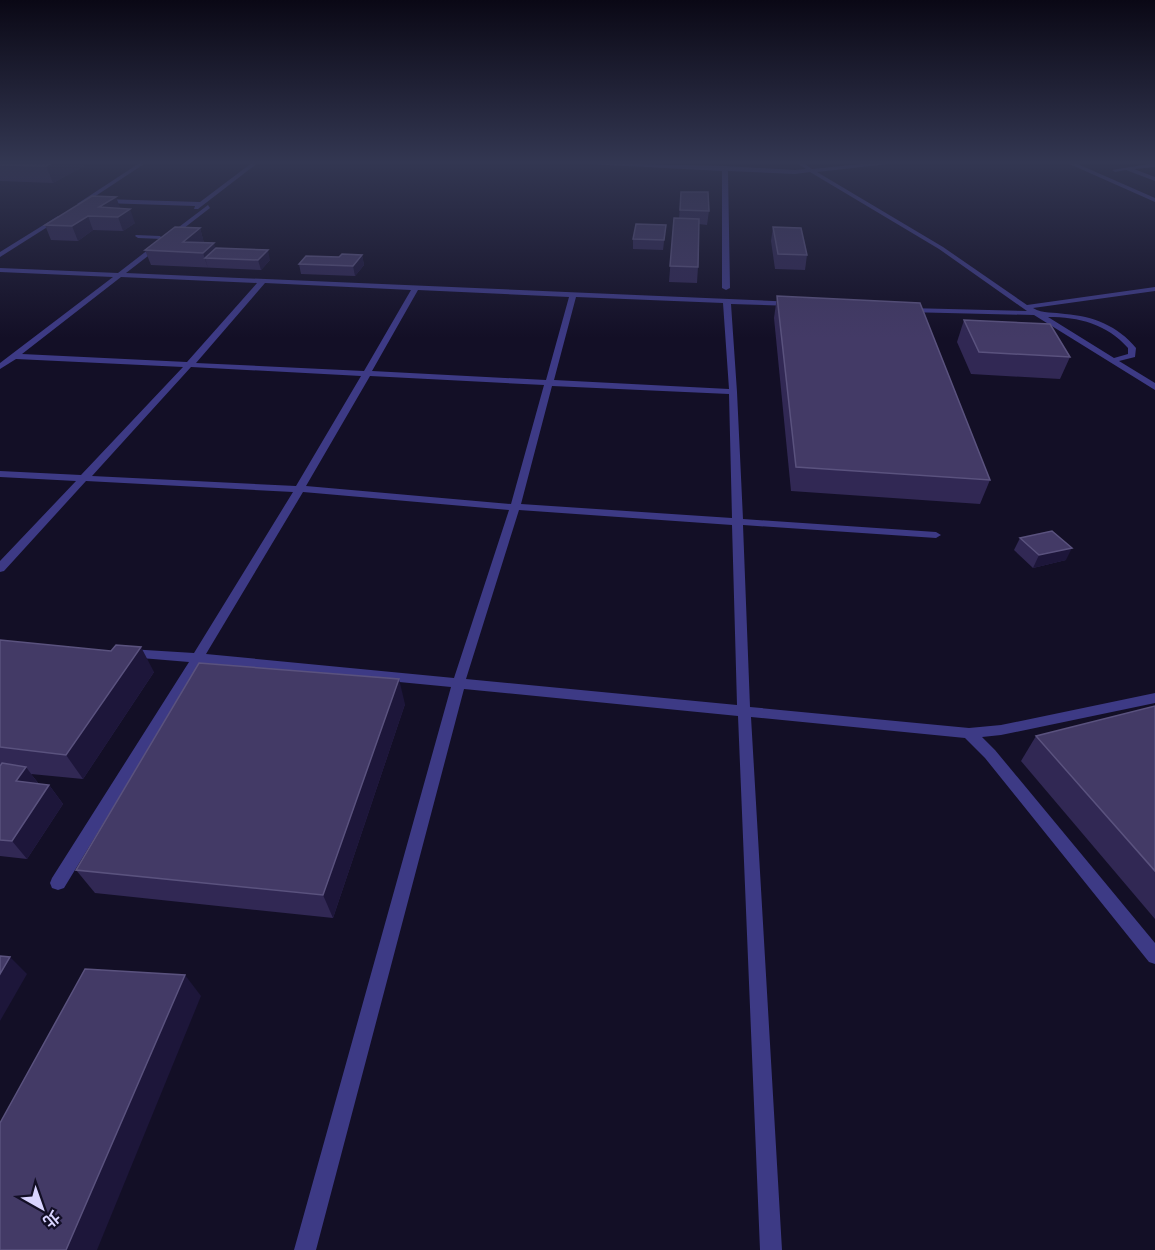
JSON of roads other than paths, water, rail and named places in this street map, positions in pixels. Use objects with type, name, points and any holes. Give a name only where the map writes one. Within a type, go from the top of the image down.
[{"type":"lane","points":[[0,255],[54,220]]},
{"type":"lane","points":[[138,236],[158,239],[185,220]]},
{"type":"lane","points":[[0,367],[187,220]]},
{"type":"lane","points":[[725,220],[744,712],[771,1250]]},
{"type":"lane","points":[[894,220],[941,248],[1026,308],[1155,387]]},
{"type":"lane","points":[[0,270],[573,295],[727,295],[798,305]]},
{"type":"lane","points":[[0,568],[84,480],[262,282]]},
{"type":"lane","points":[[58,883],[199,658],[369,373],[415,289]]},
{"type":"lane","points":[[1026,308],[1155,289]]},
{"type":"lane","points":[[304,1250],[458,685],[515,507],[573,295]]},
{"type":"lane","points":[[905,310],[1056,315],[1093,320],[1124,338],[1132,348],[1132,355],[1112,360]]},
{"type":"lane","points":[[14,356],[733,392]]},
{"type":"lane","points":[[0,474],[300,489],[515,507],[936,534]]},
{"type":"lane","points":[[117,652],[969,733],[1001,730],[1155,698]]},
{"type":"lane","points":[[969,733],[990,754],[1155,956]]}]
